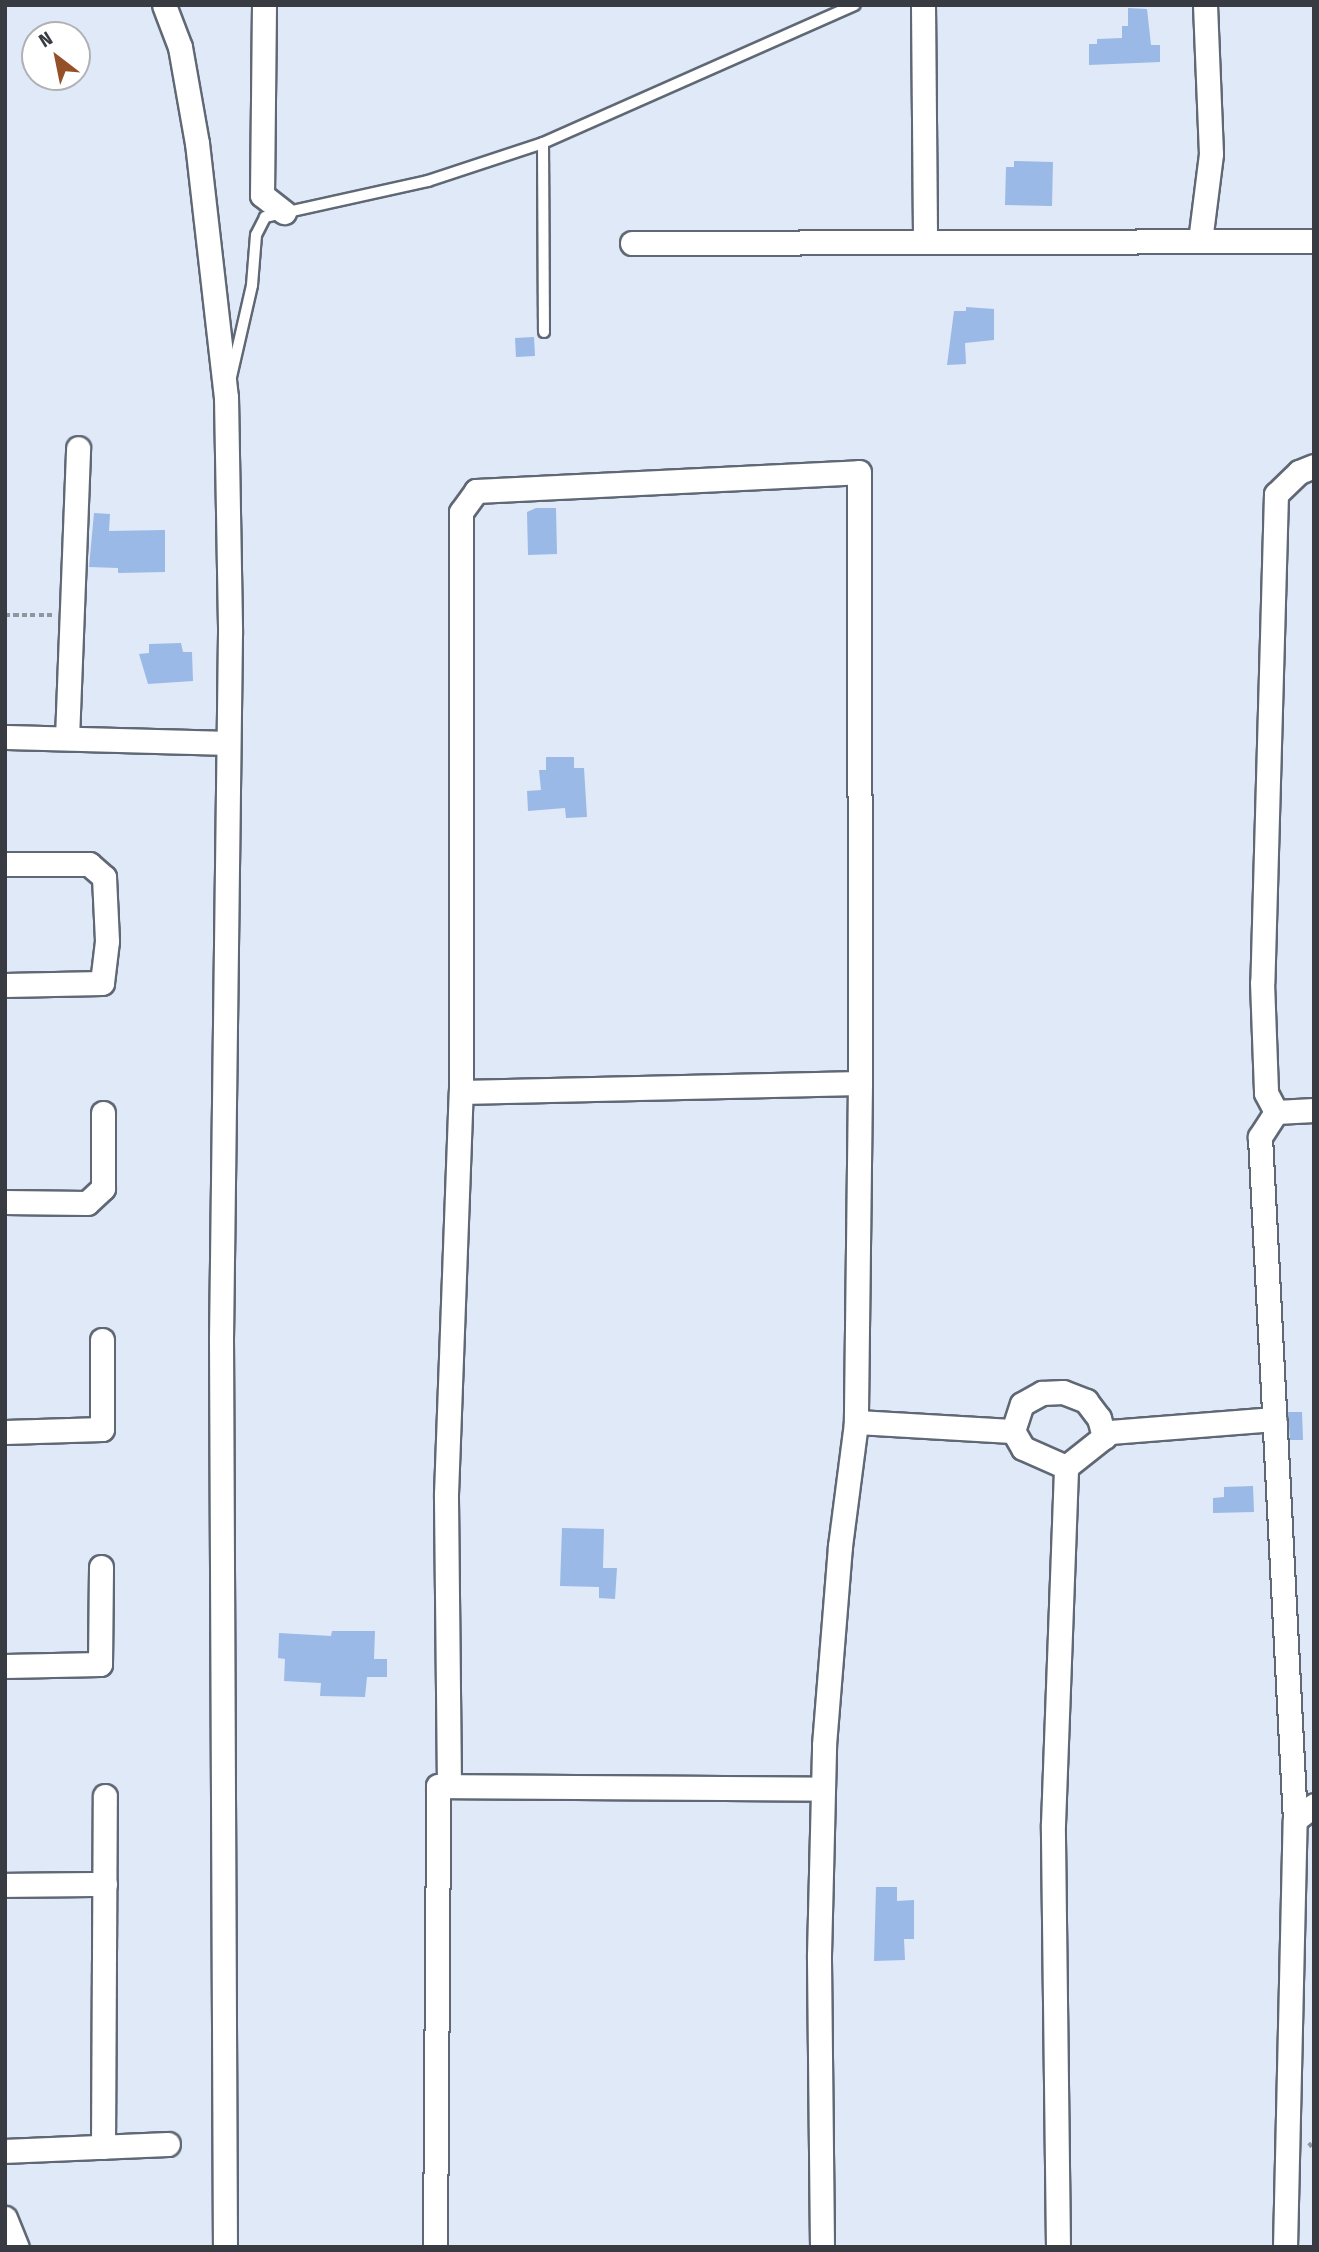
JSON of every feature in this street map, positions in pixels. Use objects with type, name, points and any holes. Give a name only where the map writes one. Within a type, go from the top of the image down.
[{"type":"street","points":[[164,5],[180,47],[197,143],[226,397],[228,743],[221,1324],[225,2247]]},
{"type":"street","points":[[264,5],[262,195],[284,212]]},
{"type":"street","points":[[923,5],[925,242]]},
{"type":"street","points":[[1200,241],[1211,154],[1205,5]]},
{"type":"street","points":[[632,243],[1314,241]]},
{"type":"street","points":[[67,738],[78,448]]},
{"type":"street","points":[[1276,1112],[1266,1093],[1262,982],[1276,495],[1299,472],[1314,466]]},
{"type":"street","points":[[449,1786],[446,1494],[461,1092],[461,512],[476,491],[859,472],[860,1083],[856,1422],[840,1546],[823,1789],[819,1955],[822,2247]]},
{"type":"street","points":[[5,737],[228,743]]},
{"type":"street","points":[[5,864],[89,864],[104,877],[107,941],[102,983],[5,985]]},
{"type":"street","points":[[461,1092],[860,1083]]},
{"type":"street","points":[[1276,1112],[1314,1110]]},
{"type":"street","points":[[1276,1112],[1260,1137],[1295,1821],[1285,2247]]},
{"type":"street","points":[[5,1202],[87,1203],[103,1188],[103,1113]]},
{"type":"street","points":[[5,1432],[102,1429],[102,1340]]},
{"type":"street","points":[[1066,1467],[1023,1448],[1013,1432],[1022,1404],[1042,1394],[1063,1392],[1086,1401],[1099,1418],[1104,1437]]},
{"type":"street","points":[[1058,2247],[1053,1824],[1066,1467],[1110,1432],[1274,1419]]},
{"type":"street","points":[[856,1422],[1013,1432]]},
{"type":"street","points":[[5,1666],[100,1664],[101,1567]]},
{"type":"street","points":[[435,2247],[438,1786],[823,1789]]},
{"type":"street","points":[[103,2147],[105,1796]]},
{"type":"street","points":[[1295,1821],[1314,1805]]},
{"type":"street","points":[[5,1885],[105,1884]]},
{"type":"street","points":[[5,2151],[167,2144]]},
{"type":"street","points":[[5,2218],[17,2247]]},
{"type":"lane","points":[[226,397],[252,285],[256,235],[265,217],[428,181],[543,143],[855,5]]},
{"type":"lane","points":[[543,143],[544,332]]},
{"type":"path","points":[[5,615],[72,615]]},
{"type":"building","points":[[1128,8],[1147,9],[1151,45],[1160,45],[1160,62],[1089,65],[1089,44],[1097,44],[1097,39],[1122,38],[1122,26],[1128,26]]},
{"type":"building","points":[[1014,161],[1053,162],[1052,206],[1005,205],[1006,167],[1014,167]]},
{"type":"building","points":[[966,307],[994,309],[994,340],[965,343],[966,364],[947,365],[954,311],[966,311]]},
{"type":"building","points":[[534,337],[535,356],[516,357],[515,338]]},
{"type":"building","points":[[536,508],[556,508],[557,554],[528,555],[527,512]]},
{"type":"building","points":[[94,513],[110,514],[109,531],[165,530],[165,572],[118,573],[118,568],[89,567]]},
{"type":"building","points":[[181,643],[183,652],[192,652],[193,681],[148,684],[139,654],[149,653],[149,644]]},
{"type":"building","points":[[546,757],[574,757],[574,768],[584,768],[587,817],[566,818],[565,808],[528,811],[527,791],[541,790],[539,770],[546,770]]},
{"type":"building","points":[[1288,1412],[1302,1412],[1303,1440],[1290,1440]]},
{"type":"building","points":[[1253,1486],[1254,1512],[1213,1513],[1213,1498],[1224,1497],[1224,1487]]},
{"type":"building","points":[[562,1528],[604,1529],[603,1568],[617,1568],[615,1599],[599,1598],[599,1587],[560,1586]]},
{"type":"building","points":[[332,1631],[375,1631],[374,1659],[387,1659],[387,1677],[367,1677],[365,1697],[320,1696],[321,1683],[284,1681],[285,1659],[278,1658],[279,1633],[331,1636]]},
{"type":"building","points":[[876,1887],[897,1887],[897,1901],[914,1900],[914,1939],[904,1939],[905,1960],[874,1961]]}]
